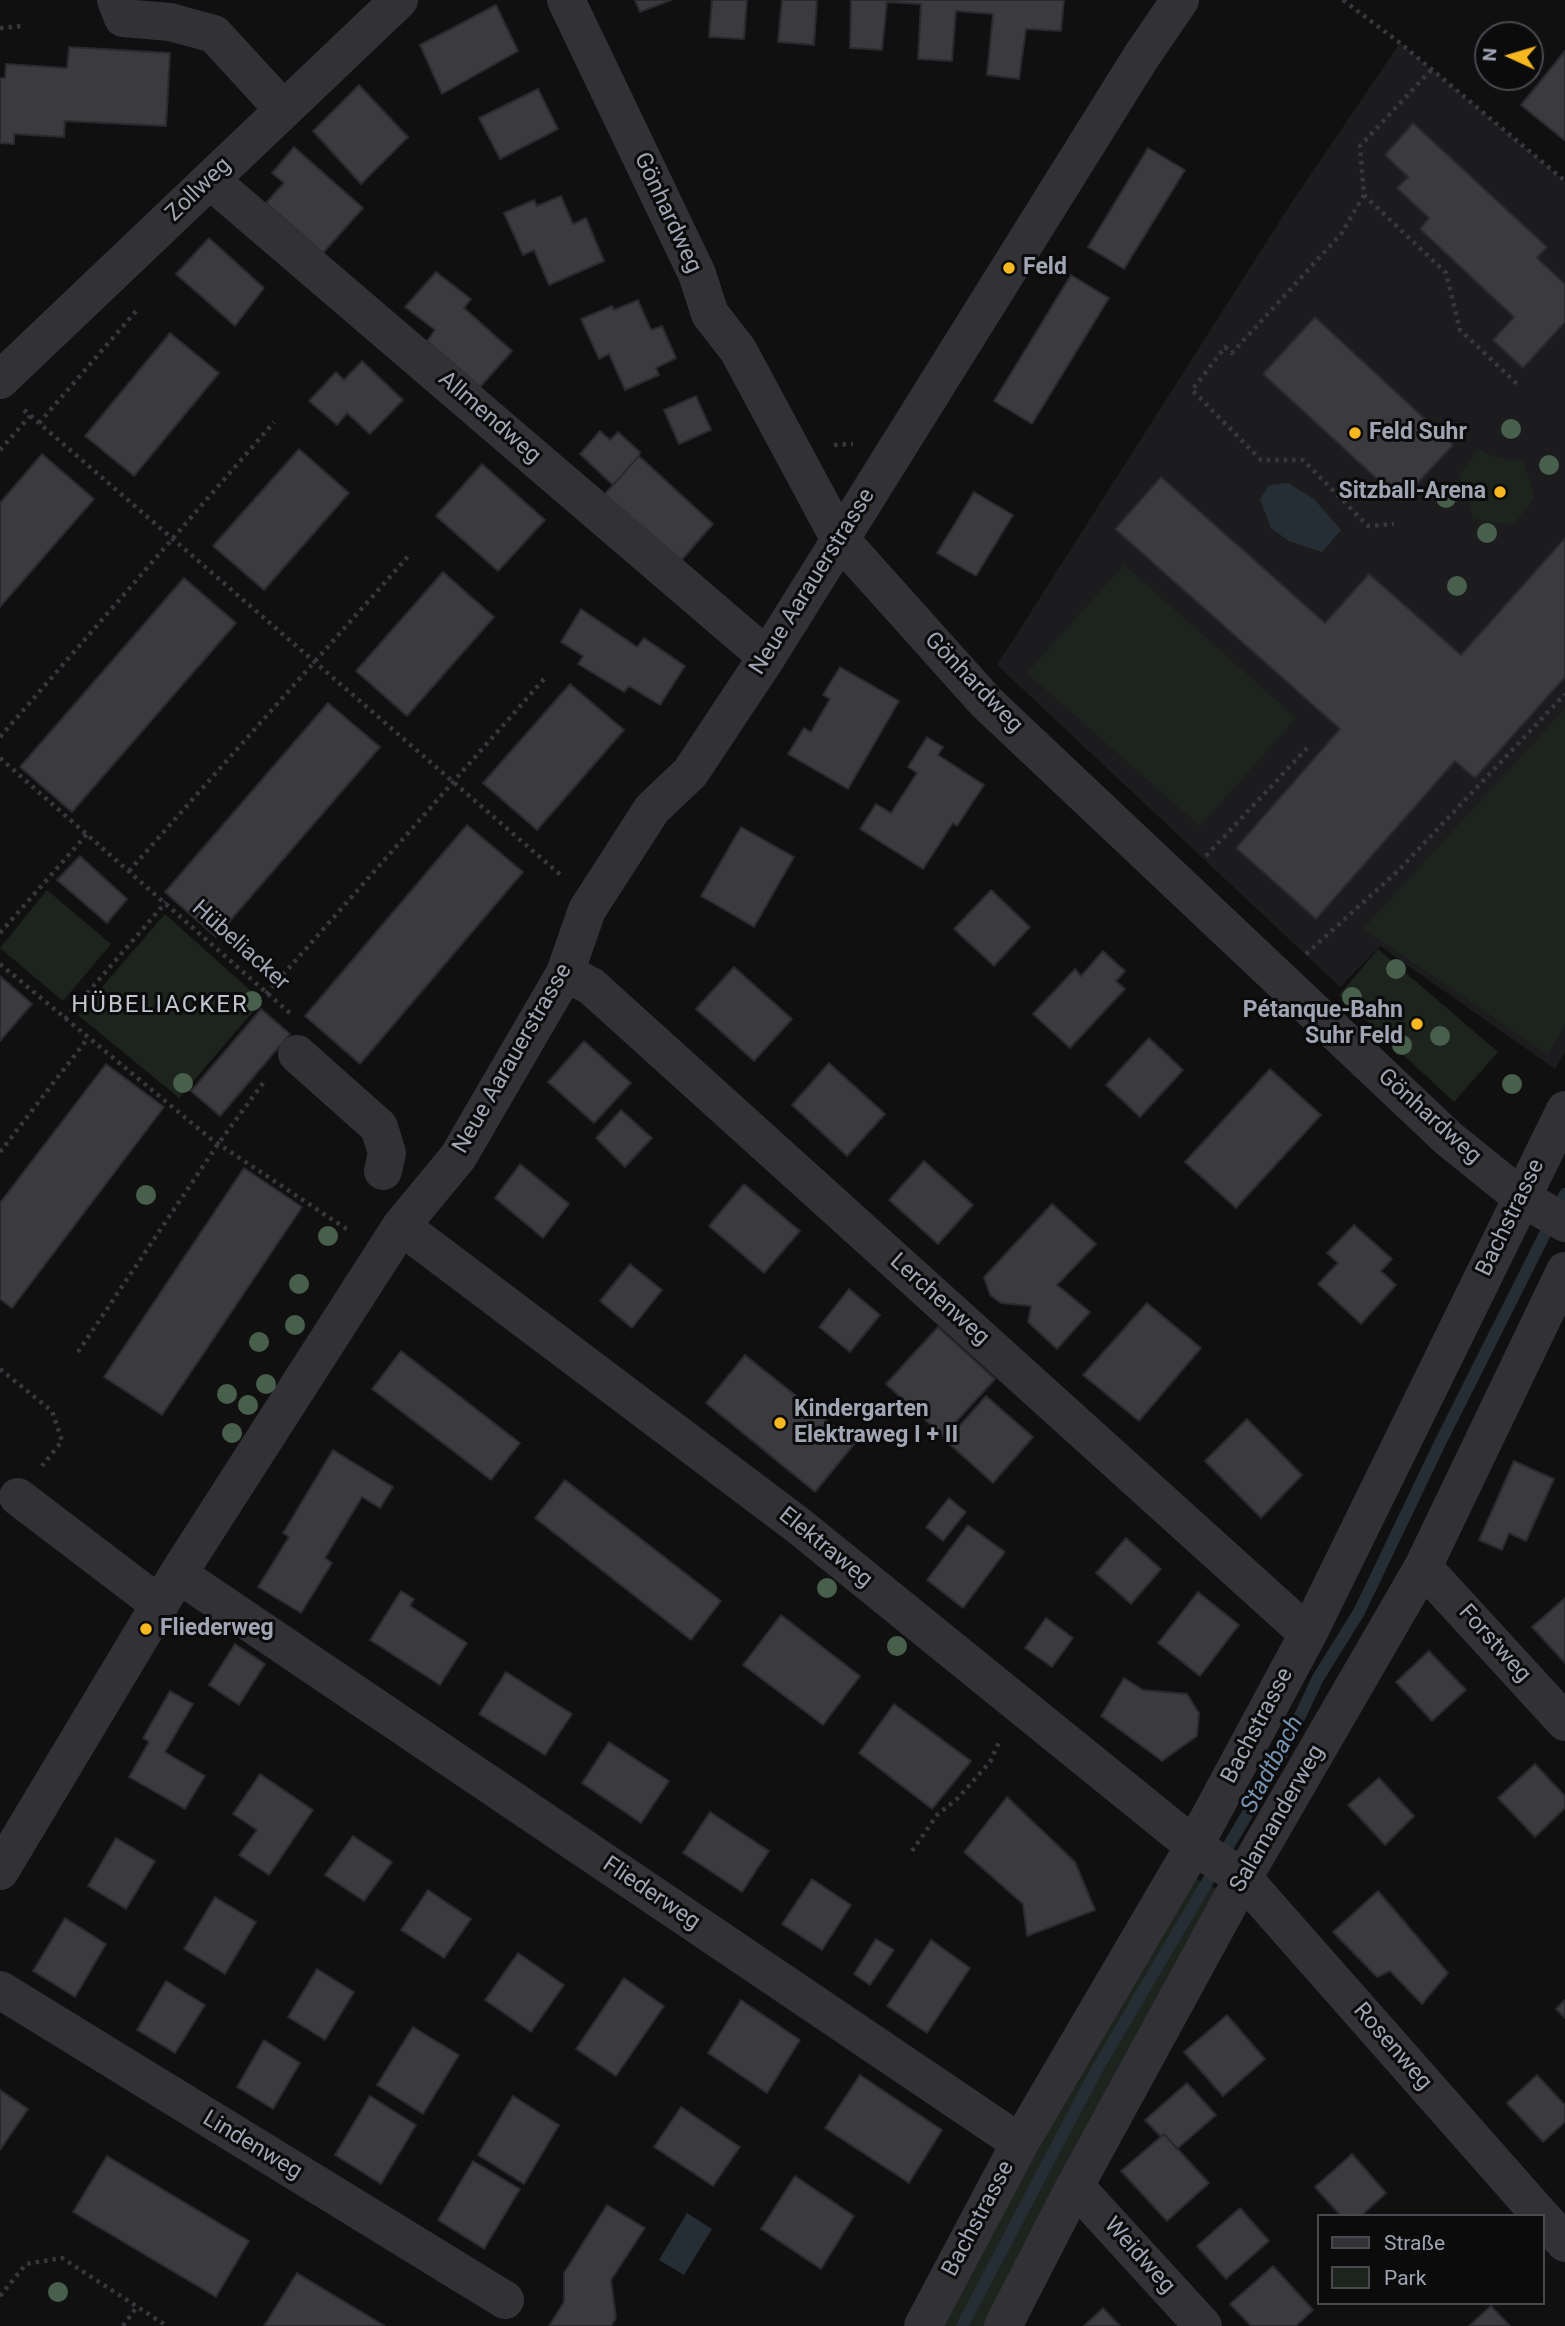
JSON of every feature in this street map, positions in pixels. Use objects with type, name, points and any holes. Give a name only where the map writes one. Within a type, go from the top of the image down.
[{"type":"street","points":[[116,0],[124,18],[170,22],[214,34],[283,109]]},
{"type":"street","name":"Zollweg","points":[[8,392],[210,180],[399,0]]},
{"type":"street","name":"Gönhardweg","points":[[566,0],[697,274],[710,314],[738,350],[839,538],[986,702],[1449,1139],[1521,1197],[1565,1223]]},
{"type":"street","name":"Neue Aarauerstrasse","points":[[0,1871],[169,1589],[392,1240],[458,1157],[565,973],[587,911],[652,809],[690,773],[767,657],[839,538],[1180,0]]},
{"type":"street","name":"Allmendweg","points":[[210,180],[767,657]]},
{"type":"street","name":"Lerchenweg","points":[[565,973],[591,986],[1308,1634]]},
{"type":"street","points":[[289,1048],[379,1127],[387,1153],[383,1171]]},
{"type":"street","name":"Bachstrasse","points":[[923,2326],[1020,2143],[1194,1846],[1308,1634],[1565,1110]]},
{"type":"street","name":"Elektraweg","points":[[392,1240],[799,1526],[1194,1846],[1242,1877]]},
{"type":"street","name":"Salamanderweg","points":[[1003,2326],[1075,2186],[1242,1877],[1423,1567],[1565,1271]]},
{"type":"street","name":"Fliederweg","points":[[18,1497],[169,1589],[1020,2143]]},
{"type":"street","name":"Forstweg","points":[[1423,1567],[1565,1722]]},
{"type":"street","name":"Rosenweg","points":[[1242,1877],[1540,2214]]},
{"type":"street","name":"Lindenweg","points":[[0,1990],[505,2300]]},
{"type":"street","name":"Weidweg","points":[[1075,2186],[1203,2326]]},
{"type":"street","name":"Rosenweg","points":[[1544,2218],[1565,2243]]},
{"type":"path","points":[[1343,0],[1565,181]]},
{"type":"path","points":[[0,28],[23,26]]},
{"type":"path","points":[[1394,524],[1368,526],[1303,460],[1261,460],[1192,390],[1225,347],[1231,354],[1341,234],[1364,194],[1360,146],[1431,70]]},
{"type":"path","points":[[1364,194],[1446,273],[1460,330],[1517,384]]},
{"type":"path","points":[[39,423],[137,310]]},
{"type":"path","points":[[8,392],[30,416],[593,902]]},
{"type":"path","points":[[0,450],[30,416]]},
{"type":"path","points":[[0,737],[274,422]]},
{"type":"path","points":[[130,870],[411,553]]},
{"type":"path","points":[[266,994],[544,679]]},
{"type":"path","points":[[1280,977],[1398,871],[1565,694]]},
{"type":"path","points":[[1181,884],[1308,747]]},
{"type":"path","name":"Hübeliacker","points":[[0,758],[130,870],[266,994],[289,1048]]},
{"type":"path","points":[[0,933],[87,834]]},
{"type":"path","points":[[65,1019],[166,902]]},
{"type":"path","points":[[0,964],[218,1144],[392,1240]]},
{"type":"path","points":[[0,1152],[88,1038]]},
{"type":"path","points":[[78,1352],[218,1144],[289,1048]]},
{"type":"path","points":[[0,1368],[52,1411],[62,1441],[18,1497]]},
{"type":"path","points":[[912,1851],[937,1815],[958,1798],[990,1762],[999,1741],[1028,1712]]},
{"type":"path","points":[[0,2296],[26,2264],[62,2258],[167,2326]]},
{"type":"path","points":[[123,2326],[136,2308]]},
{"type":"shaded area","name":"Feld Suhr","points":[[1400,43],[1565,181],[1565,1052],[1555,1069],[1380,946],[1340,987],[997,665],[1292,202]]},
{"type":"shaded area","points":[[1288,483],[1314,499],[1341,530],[1322,552],[1289,541],[1271,528],[1260,499],[1269,485]]},
{"type":"shaded area","points":[[687,2213],[712,2229],[684,2275],[659,2260]]},
{"type":"green space","name":"Sitzball-Arena","points":[[1479,449],[1492,456],[1523,462],[1535,497],[1513,525],[1473,519],[1465,487],[1458,476]]},
{"type":"green space","points":[[1124,565],[1296,718],[1200,826],[1027,673]]},
{"type":"green space","points":[[1565,709],[1565,1024],[1548,1054],[1363,929]]},
{"type":"green space","points":[[47,890],[111,944],[63,1001],[0,948]]},
{"type":"green space","points":[[165,914],[262,1001],[179,1098],[78,1015]]},
{"type":"green space","name":"Pétanque-Bahn Suhr Feld","points":[[1378,949],[1498,1052],[1454,1102],[1339,995]]},
{"type":"green space","points":[[1189,1876],[1220,1890],[989,2326],[941,2326]]},
{"type":"building","points":[[635,0],[671,0],[640,12]]},
{"type":"building","points":[[712,0],[747,0],[744,39],[709,37]]},
{"type":"building","points":[[782,0],[817,0],[814,45],[778,42]]},
{"type":"building","points":[[851,0],[1064,0],[1061,31],[1026,29],[1019,79],[987,75],[993,14],[956,11],[952,61],[918,59],[921,4],[887,2],[882,50],[850,48]]},
{"type":"building","points":[[496,5],[518,51],[442,94],[420,45]]},
{"type":"building","points":[[69,47],[170,53],[166,126],[65,121],[64,137],[14,134],[14,144],[0,143],[0,78],[5,78],[6,64],[67,68]]},
{"type":"building","points":[[1565,51],[1564,140],[1521,105],[1532,91],[1544,91],[1544,77]]},
{"type":"building","points":[[359,85],[408,137],[361,184],[313,131]]},
{"type":"building","points":[[538,89],[558,129],[500,159],[479,118]]},
{"type":"building","points":[[1413,123],[1547,247],[1537,258],[1565,284],[1565,322],[1523,368],[1493,340],[1514,317],[1420,229],[1429,218],[1397,188],[1408,177],[1385,155]]},
{"type":"building","points":[[294,147],[363,208],[323,253],[266,203],[284,183],[272,173]]},
{"type":"building","points":[[1148,148],[1185,170],[1124,269],[1088,247]]},
{"type":"building","points":[[561,196],[573,224],[586,218],[604,261],[549,285],[534,250],[523,255],[504,213],[534,200],[537,206]]},
{"type":"building","points":[[209,238],[264,288],[235,326],[176,274]]},
{"type":"building","points":[[436,272],[471,299],[464,308],[512,351],[480,387],[427,341],[435,330],[405,307]]},
{"type":"building","points":[[1071,275],[1109,298],[1032,424],[994,401]]},
{"type":"building","points":[[638,300],[651,330],[662,326],[676,358],[656,368],[659,375],[625,390],[609,354],[599,359],[581,319],[612,306],[614,310]]},
{"type":"building","points":[[1315,317],[1453,445],[1401,501],[1263,374]]},
{"type":"building","points":[[170,333],[219,373],[134,476],[85,436]]},
{"type":"building","points":[[362,361],[403,400],[370,434],[347,413],[337,425],[309,401],[336,372],[344,380]]},
{"type":"building","points":[[696,396],[711,430],[679,444],[664,410]]},
{"type":"building","points":[[600,431],[610,440],[618,432],[640,452],[613,485],[580,454]]},
{"type":"building","points":[[299,449],[349,493],[264,590],[213,546]]},
{"type":"building","points":[[42,454],[94,499],[0,607],[0,503]]},
{"type":"building","points":[[639,456],[713,524],[679,563],[604,495]]},
{"type":"building","points":[[482,464],[545,520],[498,571],[436,516]]},
{"type":"building","points":[[1161,477],[1325,623],[1369,574],[1461,655],[1565,538],[1565,677],[1475,778],[1455,761],[1316,919],[1236,848],[1340,729],[1115,529]]},
{"type":"building","points":[[974,492],[1013,515],[976,576],[937,553]]},
{"type":"building","points":[[443,572],[494,617],[407,716],[356,671]]},
{"type":"building","points":[[184,578],[236,623],[72,812],[20,767]]},
{"type":"building","points":[[581,609],[637,647],[644,638],[685,666],[660,705],[629,686],[624,692],[578,664],[583,656],[561,642]]},
{"type":"building","points":[[840,667],[899,701],[848,789],[788,754],[804,728],[811,732],[830,699],[823,695]]},
{"type":"building","points":[[570,684],[624,730],[537,830],[483,783]]},
{"type":"building","points":[[328,703],[380,747],[216,937],[165,892]]},
{"type":"building","points":[[927,737],[943,747],[938,755],[984,785],[957,826],[953,823],[923,869],[860,829],[876,804],[891,813],[917,773],[908,767]]},
{"type":"building","points":[[467,825],[523,872],[360,1064],[305,1016]]},
{"type":"building","points":[[741,827],[794,857],[754,927],[701,896]]},
{"type":"building","points":[[80,856],[127,899],[107,923],[57,880]]},
{"type":"building","points":[[991,890],[1030,927],[994,966],[954,929]]},
{"type":"building","points":[[1103,951],[1125,971],[1116,981],[1125,989],[1070,1048],[1033,1014],[1075,969],[1081,976]]},
{"type":"building","points":[[734,967],[792,1019],[754,1061],[696,1009]]},
{"type":"building","points":[[0,976],[32,1004],[0,1041]]},
{"type":"building","points":[[261,1009],[290,1034],[220,1116],[191,1091]]},
{"type":"building","points":[[1149,1038],[1183,1070],[1140,1117],[1106,1085]]},
{"type":"building","points":[[584,1041],[631,1083],[594,1123],[548,1082]]},
{"type":"building","points":[[829,1063],[885,1114],[847,1156],[792,1105]]},
{"type":"building","points":[[106,1064],[164,1107],[12,1308],[0,1299],[0,1203]]},
{"type":"building","points":[[1270,1069],[1321,1115],[1236,1208],[1185,1162]]},
{"type":"building","points":[[621,1110],[652,1138],[625,1167],[596,1138]]},
{"type":"building","points":[[924,1161],[973,1205],[938,1244],[889,1200]]},
{"type":"building","points":[[520,1164],[569,1204],[543,1238],[495,1198]]},
{"type":"building","points":[[244,1168],[302,1207],[162,1415],[104,1377]]},
{"type":"building","points":[[744,1184],[800,1231],[764,1273],[709,1226]]},
{"type":"building","points":[[1052,1204],[1096,1244],[1057,1285],[1090,1312],[1057,1349],[1028,1322],[1031,1306],[1001,1303],[990,1295],[984,1277]]},
{"type":"building","points":[[1354,1225],[1392,1259],[1381,1271],[1396,1285],[1361,1324],[1318,1284],[1338,1263],[1327,1253]]},
{"type":"building","points":[[630,1264],[662,1290],[632,1328],[600,1301]]},
{"type":"building","points":[[849,1289],[880,1315],[850,1352],[819,1327]]},
{"type":"building","points":[[1147,1303],[1201,1348],[1139,1421],[1083,1375]]},
{"type":"building","points":[[938,1327],[995,1379],[943,1436],[886,1384]]},
{"type":"building","points":[[401,1351],[520,1443],[491,1480],[372,1389]]},
{"type":"building","name":"Kindergarten Elektraweg I + II","points":[[745,1355],[855,1443],[815,1492],[706,1403]]},
{"type":"building","points":[[986,1396],[1033,1437],[993,1483],[946,1441]]},
{"type":"building","points":[[1247,1419],[1302,1475],[1261,1518],[1205,1461]]},
{"type":"building","points":[[333,1450],[393,1487],[380,1508],[362,1497],[325,1558],[332,1563],[301,1613],[258,1587],[289,1537],[283,1533]]},
{"type":"building","points":[[1514,1461],[1554,1479],[1526,1541],[1509,1533],[1502,1550],[1479,1540]]},
{"type":"building","points":[[565,1480],[721,1601],[691,1640],[535,1518]]},
{"type":"building","points":[[949,1498],[966,1512],[943,1541],[926,1527]]},
{"type":"building","points":[[968,1525],[1005,1552],[963,1608],[927,1580]]},
{"type":"building","points":[[1126,1538],[1161,1569],[1131,1604],[1096,1573]]},
{"type":"building","points":[[401,1591],[414,1599],[410,1606],[467,1643],[440,1685],[370,1640]]},
{"type":"building","points":[[1198,1592],[1239,1625],[1200,1676],[1158,1643]]},
{"type":"building","points":[[1565,1598],[1565,1663],[1532,1627]]},
{"type":"building","points":[[781,1615],[860,1676],[823,1725],[743,1665]]},
{"type":"building","points":[[1046,1618],[1073,1638],[1052,1667],[1025,1648]]},
{"type":"building","points":[[235,1644],[265,1664],[239,1705],[209,1685]]},
{"type":"building","points":[[1429,1651],[1466,1690],[1432,1721],[1396,1682]]},
{"type":"building","points":[[506,1672],[572,1714],[545,1755],[479,1714]]},
{"type":"building","points":[[1124,1678],[1143,1690],[1187,1694],[1199,1713],[1197,1736],[1162,1761],[1101,1716]]},
{"type":"building","points":[[170,1691],[193,1704],[165,1752],[205,1776],[185,1809],[129,1777],[149,1742],[143,1738]]},
{"type":"building","points":[[894,1704],[971,1761],[932,1809],[859,1753]]},
{"type":"building","points":[[609,1742],[669,1781],[641,1823],[582,1783]]},
{"type":"building","points":[[1535,1764],[1565,1796],[1565,1808],[1535,1837],[1498,1798]]},
{"type":"building","points":[[260,1774],[313,1810],[269,1875],[239,1855],[257,1830],[233,1814]]},
{"type":"building","points":[[1379,1778],[1414,1816],[1385,1845],[1348,1805]]},
{"type":"building","points":[[1007,1797],[1075,1862],[1095,1910],[1027,1936],[1023,1904],[964,1852]]},
{"type":"building","points":[[710,1812],[769,1851],[742,1892],[683,1853]]},
{"type":"building","points":[[353,1836],[392,1862],[364,1901],[325,1875]]},
{"type":"building","points":[[116,1838],[155,1861],[126,1909],[88,1886]]},
{"type":"building","points":[[812,1879],[851,1905],[822,1950],[782,1924]]},
{"type":"building","points":[[428,1890],[471,1919],[444,1958],[401,1930]]},
{"type":"building","points":[[1378,1891],[1448,1973],[1422,2004],[1390,1971],[1377,1977],[1333,1932]]},
{"type":"building","points":[[215,1897],[256,1922],[225,1974],[184,1949]]},
{"type":"building","points":[[65,1918],[106,1944],[75,1997],[33,1971]]},
{"type":"building","points":[[876,1939],[894,1950],[870,1985],[854,1974]]},
{"type":"building","points":[[931,1940],[970,1968],[927,2033],[887,2006]]},
{"type":"building","points":[[518,1953],[564,1985],[531,2032],[485,2000]]},
{"type":"building","points":[[317,1969],[354,1992],[325,2040],[288,2017]]},
{"type":"building","points":[[624,1978],[664,2006],[616,2076],[576,2049]]},
{"type":"building","points":[[166,1981],[205,2005],[175,2053],[137,2030]]},
{"type":"building","points":[[741,2000],[800,2040],[767,2093],[708,2053]]},
{"type":"building","points":[[1565,2000],[1565,2018],[1556,2009]]},
{"type":"building","points":[[1227,2015],[1265,2059],[1223,2096],[1184,2052]]},
{"type":"building","points":[[413,2027],[459,2055],[423,2114],[377,2085]]},
{"type":"building","points":[[264,2040],[300,2063],[273,2109],[237,2087]]},
{"type":"building","points":[[860,2075],[942,2130],[909,2183],[825,2128]]},
{"type":"building","points":[[1537,2075],[1565,2105],[1565,2122],[1543,2142],[1507,2103]]},
{"type":"building","points":[[1187,2083],[1216,2115],[1177,2149],[1164,2134],[1161,2137],[1145,2120]]},
{"type":"building","points":[[0,2090],[28,2109],[0,2150]]},
{"type":"building","points":[[370,2096],[416,2125],[381,2184],[335,2155]]},
{"type":"building","points":[[513,2096],[559,2125],[524,2184],[478,2155]]},
{"type":"building","points":[[681,2107],[740,2147],[713,2186],[654,2147]]},
{"type":"building","points":[[1164,2134],[1209,2183],[1167,2221],[1121,2171]]},
{"type":"building","points":[[1352,2154],[1386,2193],[1363,2214],[1339,2214],[1315,2187]]},
{"type":"building","points":[[107,2156],[249,2241],[216,2297],[73,2212]]},
{"type":"building","points":[[473,2161],[520,2189],[484,2249],[438,2220]]},
{"type":"building","points":[[795,2176],[854,2216],[821,2269],[761,2229]]},
{"type":"building","points":[[607,2205],[645,2228],[611,2280],[616,2318],[611,2326],[549,2326],[564,2302],[564,2273]]},
{"type":"building","points":[[1240,2208],[1269,2241],[1226,2279],[1197,2246]]},
{"type":"building","points":[[1273,2266],[1313,2310],[1296,2326],[1251,2326],[1230,2304]]},
{"type":"building","points":[[297,2273],[385,2326],[264,2326]]},
{"type":"building","points":[[1491,2306],[1510,2326],[1469,2326]]},
{"type":"building","points":[[1103,2308],[1120,2326],[1084,2326]]},
{"type":"waterway","name":"Stadtbach","points":[[962,2326],[1096,2071],[1279,1760],[1318,1678],[1359,1612],[1565,1194]]},
{"type":"place","name":"Feld","points":[[1009,268]]},
{"type":"place","name":"Feld Suhr","points":[[1355,433]]},
{"type":"place","name":"Sitzball-Arena","points":[[1500,492]]},
{"type":"place","name":"Pétanque-Bahn Suhr Feld","points":[[1417,1024]]},
{"type":"place","name":"Kindergarten Elektraweg I + II","points":[[780,1423]]},
{"type":"place","name":"Fliederweg","points":[[146,1629]]},
{"type":"district","name":"HÜBELIACKER","points":[[160,1006]]}]
